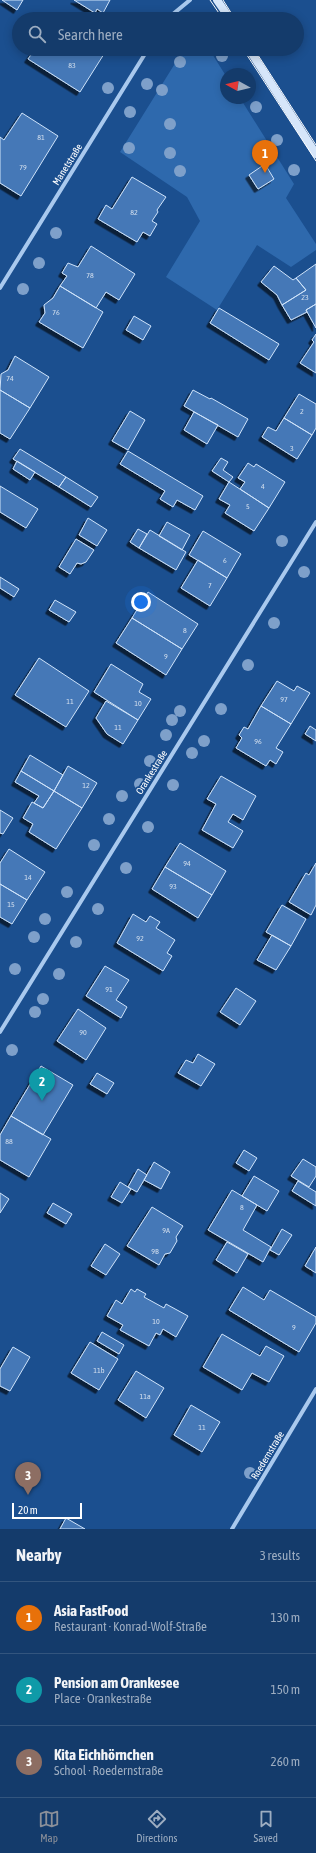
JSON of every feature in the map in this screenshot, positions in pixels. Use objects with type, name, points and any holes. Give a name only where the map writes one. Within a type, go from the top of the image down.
[{"type":"main road","points":[[217,0],[225,12]]},
{"type":"main road","points":[[253,56],[316,154]]},
{"type":"street","points":[[173,12],[190,0]]},
{"type":"street","name":"Manetstraße","points":[[0,288],[144,56]]},
{"type":"street","name":"Orankestraße","points":[[0,1032],[316,522]]},
{"type":"street","name":"Roedernstraße","points":[[232,1529],[316,1389]]},
{"type":"shaded area","points":[[180,56],[213,56],[221,68],[220,104],[244,104],[294,184],[286,198],[316,244],[316,250],[291,267],[257,245],[217,310],[166,277],[200,221],[187,197],[120,152]]},
{"type":"building","points":[[2,0],[23,0],[17,10]]},
{"type":"building","points":[[74,0],[110,0],[104,12],[97,9],[96,12]]},
{"type":"building","points":[[30,56],[103,56],[80,92],[28,59]]},
{"type":"building","points":[[22,113],[58,136],[21,196],[0,183],[0,137],[4,140]]},
{"type":"building","points":[[265,164],[274,179],[258,189],[249,175]]},
{"type":"building","points":[[132,177],[166,197],[157,210],[158,212],[152,221],[157,224],[150,236],[143,232],[137,242],[98,219],[106,205],[112,209]]},
{"type":"building","points":[[91,246],[135,274],[119,300],[106,292],[96,308],[60,286],[67,276],[62,273],[68,263],[78,267]]},
{"type":"building","points":[[316,264],[316,304],[306,310],[307,312],[291,320],[282,305],[306,290],[296,278]]},
{"type":"building","points":[[274,266],[293,280],[296,278],[306,290],[282,305],[277,295],[261,282]]},
{"type":"building","points":[[60,286],[103,312],[83,348],[39,322],[45,313],[44,305],[53,298]]},
{"type":"building","points":[[316,304],[316,328],[306,310]]},
{"type":"building","points":[[219,308],[279,344],[269,360],[210,323]]},
{"type":"building","points":[[134,316],[151,326],[143,340],[126,330]]},
{"type":"building","points":[[316,334],[316,373],[300,363],[314,342],[312,340]]},
{"type":"building","points":[[15,356],[49,377],[30,408],[0,390],[1,374],[8,370]]},
{"type":"building","points":[[0,390],[30,408],[10,439],[0,433]]},
{"type":"building","points":[[193,390],[210,399],[211,398],[248,419],[238,437],[184,406]]},
{"type":"building","points":[[299,394],[316,404],[316,428],[312,435],[284,418]]},
{"type":"building","points":[[130,411],[145,420],[128,450],[112,441]]},
{"type":"building","points":[[194,412],[218,425],[207,444],[184,430]]},
{"type":"building","points":[[284,418],[312,435],[297,459],[262,437],[268,427],[276,431]]},
{"type":"building","points":[[20,449],[66,477],[59,487],[13,459]]},
{"type":"building","points":[[128,451],[203,496],[195,510],[177,500],[173,507],[160,499],[165,491],[120,464]]},
{"type":"building","points":[[221,458],[228,462],[223,470],[233,477],[229,482],[212,471]]},
{"type":"building","points":[[17,461],[35,472],[30,480],[13,469]]},
{"type":"building","points":[[248,463],[254,467],[256,464],[285,482],[269,508],[240,489],[245,482],[238,478]]},
{"type":"building","points":[[66,477],[98,497],[91,507],[59,487]]},
{"type":"building","points":[[229,482],[269,508],[254,531],[225,513],[230,505],[219,499]]},
{"type":"building","points":[[0,486],[38,509],[26,528],[0,512]]},
{"type":"building","points":[[88,518],[107,530],[97,546],[79,535]]},
{"type":"building","points":[[167,522],[190,535],[182,550],[159,536]]},
{"type":"building","points":[[138,529],[147,534],[139,548],[130,542]]},
{"type":"building","points":[[150,530],[186,552],[176,570],[139,548]]},
{"type":"building","points":[[203,531],[241,554],[227,578],[189,555]]},
{"type":"building","points":[[76,539],[94,550],[86,562],[81,564],[77,563],[70,574],[59,567]]},
{"type":"building","points":[[198,560],[227,578],[210,606],[181,588]]},
{"type":"building","points":[[0,577],[19,589],[14,597],[0,588]]},
{"type":"building","points":[[148,592],[198,624],[182,649],[132,618]]},
{"type":"building","points":[[55,600],[76,612],[69,622],[49,610]]},
{"type":"building","points":[[132,618],[182,649],[166,675],[116,643]]},
{"type":"building","points":[[39,658],[89,691],[66,727],[15,695]]},
{"type":"building","points":[[111,664],[143,684],[139,692],[151,699],[138,720],[94,692]]},
{"type":"building","points":[[277,681],[294,691],[297,686],[310,693],[291,724],[261,706]]},
{"type":"building","points":[[106,701],[138,720],[123,744],[107,734],[96,718]]},
{"type":"building","points":[[261,706],[291,724],[276,748],[283,752],[276,764],[270,760],[266,766],[236,748],[242,738],[239,735],[244,727],[248,729]]},
{"type":"building","points":[[310,726],[316,730],[316,741],[305,734]]},
{"type":"building","points":[[30,755],[63,775],[54,791],[21,771]]},
{"type":"building","points":[[68,766],[97,783],[82,808],[54,791]]},
{"type":"building","points":[[21,771],[54,791],[43,808],[34,803],[39,796],[15,782]]},
{"type":"building","points":[[221,776],[256,796],[243,820],[233,814],[228,822],[243,831],[233,848],[202,830],[216,804],[207,799]]},
{"type":"building","points":[[54,791],[82,808],[56,849],[29,832],[33,824],[23,818],[32,802],[43,808]]},
{"type":"building","points":[[0,810],[13,818],[3,834],[0,833]]},
{"type":"building","points":[[180,843],[226,871],[212,895],[165,867]]},
{"type":"building","points":[[9,849],[45,872],[27,900],[0,884],[0,863]]},
{"type":"building","points":[[316,863],[316,905],[311,915],[289,902],[306,873],[309,875]]},
{"type":"building","points":[[165,867],[212,895],[198,918],[152,889]]},
{"type":"building","points":[[0,884],[27,900],[12,924],[0,917]]},
{"type":"building","points":[[282,905],[306,919],[291,946],[266,932]]},
{"type":"building","points":[[133,914],[146,922],[150,916],[160,922],[156,928],[175,940],[167,953],[172,956],[163,971],[117,943]]},
{"type":"building","points":[[272,935],[291,946],[276,970],[257,960]]},
{"type":"building","points":[[105,966],[129,980],[116,1000],[127,1007],[121,1018],[86,996]]},
{"type":"building","points":[[236,988],[256,1001],[240,1025],[220,1012]]},
{"type":"building","points":[[78,1009],[106,1028],[86,1060],[57,1041]]},
{"type":"building","points":[[198,1054],[215,1064],[201,1086],[178,1073],[186,1060],[193,1063]]},
{"type":"building","points":[[41,1066],[73,1085],[43,1135],[11,1116]]},
{"type":"building","points":[[97,1073],[114,1083],[107,1094],[90,1084]]},
{"type":"building","points":[[11,1116],[51,1139],[29,1177],[0,1160],[0,1135]]},
{"type":"building","points":[[244,1150],[257,1158],[249,1171],[236,1163]]},
{"type":"building","points":[[303,1159],[316,1167],[316,1176],[309,1187],[291,1176]]},
{"type":"building","points":[[154,1162],[170,1172],[161,1189],[144,1180]]},
{"type":"building","points":[[138,1169],[147,1175],[137,1192],[128,1187]]},
{"type":"building","points":[[254,1176],[279,1191],[267,1211],[242,1196]]},
{"type":"building","points":[[298,1181],[316,1192],[316,1206],[292,1191]]},
{"type":"building","points":[[120,1182],[131,1189],[122,1203],[111,1197]]},
{"type":"building","points":[[232,1190],[257,1205],[243,1230],[271,1247],[263,1262],[208,1230]]},
{"type":"building","points":[[0,1193],[9,1199],[0,1213]]},
{"type":"building","points":[[53,1203],[72,1214],[66,1224],[47,1213]]},
{"type":"building","points":[[152,1207],[183,1226],[176,1237],[177,1241],[170,1253],[165,1254],[159,1265],[127,1246]]},
{"type":"building","points":[[282,1229],[292,1235],[279,1255],[270,1250]]},
{"type":"building","points":[[227,1242],[248,1254],[237,1273],[216,1260]]},
{"type":"building","points":[[105,1244],[120,1254],[106,1275],[91,1266]]},
{"type":"building","points":[[316,1247],[316,1273],[305,1266]]},
{"type":"building","points":[[243,1287],[264,1300],[270,1290],[316,1317],[316,1323],[299,1352],[229,1310]]},
{"type":"building","points":[[131,1289],[135,1292],[137,1289],[146,1294],[144,1297],[164,1308],[166,1304],[188,1316],[176,1337],[163,1329],[160,1335],[156,1333],[149,1346],[120,1330],[123,1325],[107,1316],[116,1300],[122,1304]]},
{"type":"building","points":[[102,1332],[124,1345],[119,1354],[97,1341]]},
{"type":"building","points":[[222,1334],[260,1356],[266,1346],[284,1356],[269,1382],[252,1373],[242,1390],[203,1367]]},
{"type":"building","points":[[90,1342],[118,1359],[99,1390],[71,1373]]},
{"type":"building","points":[[13,1347],[30,1357],[10,1391],[0,1386],[0,1369]]},
{"type":"building","points":[[136,1371],[164,1388],[146,1418],[118,1400]]},
{"type":"building","points":[[191,1405],[220,1422],[202,1452],[174,1435]]},
{"type":"building","points":[[66,1518],[85,1529],[60,1529]]},
{"type":"tram line","points":[[210,0],[218,12]]},
{"type":"tram line","points":[[223,0],[231,12]]},
{"type":"tram line","points":[[248,56],[316,161]]},
{"type":"tram line","points":[[259,56],[316,145]]},
{"type":"place","name":"Asia FastFood","points":[[265,173]]},
{"type":"place","name":"Pension am Orankesee","points":[[42,1101]]},
{"type":"place","name":"Kita Eichhörnchen","points":[[28,1495]]}]
